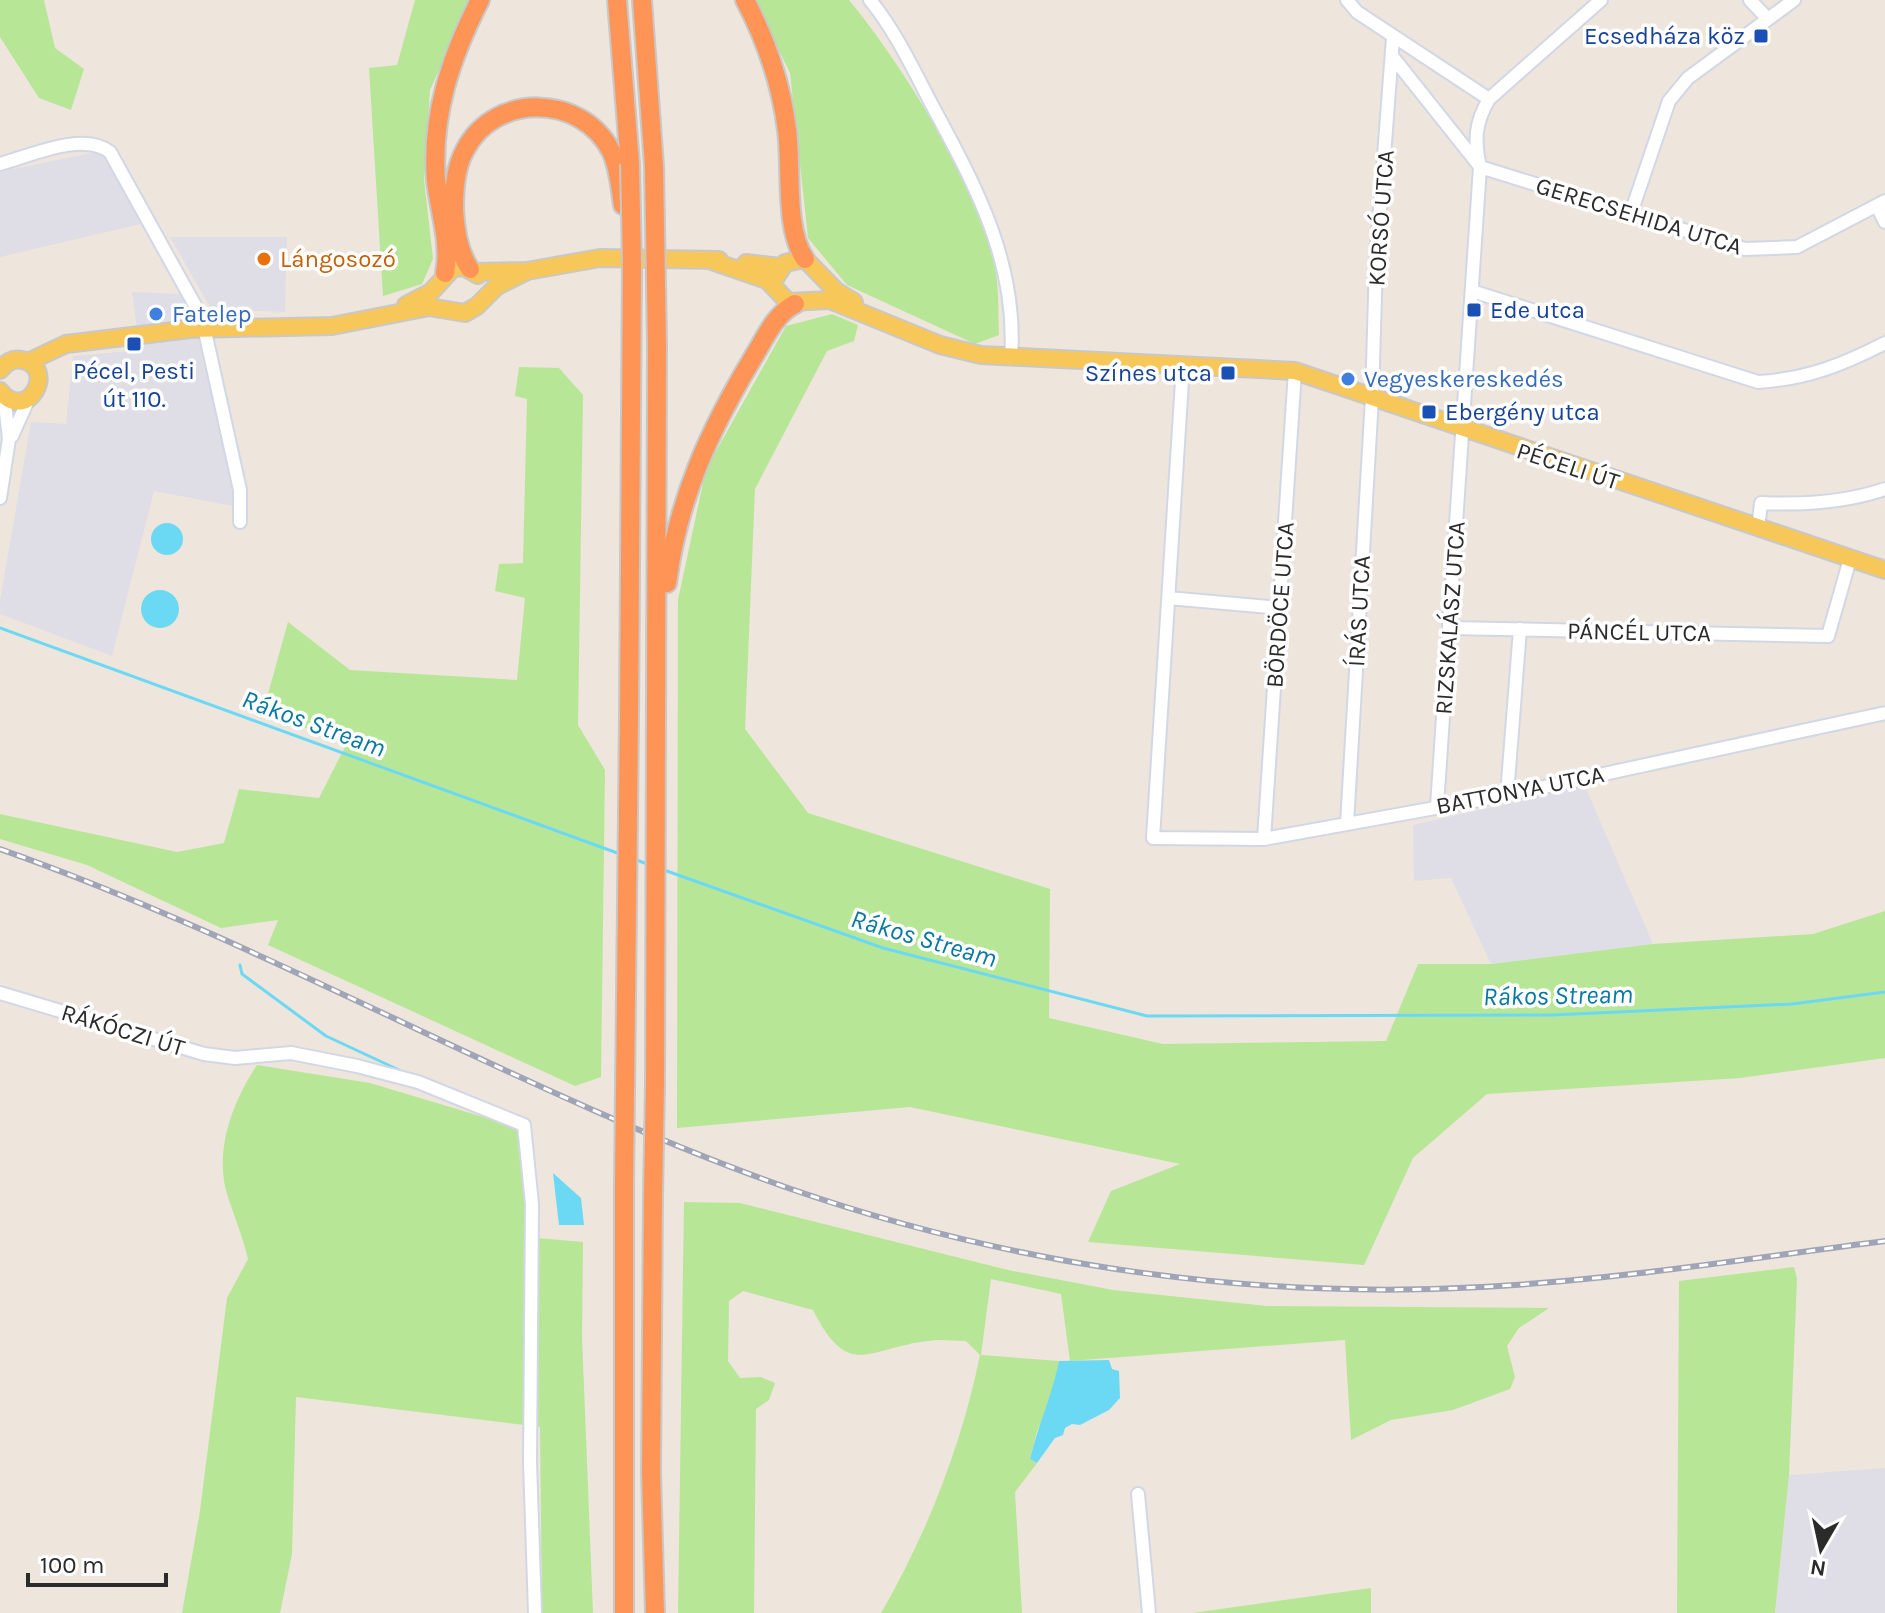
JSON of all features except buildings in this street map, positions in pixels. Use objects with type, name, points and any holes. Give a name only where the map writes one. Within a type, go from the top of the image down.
[{"type":"highway","points":[[442,278],[446,246],[436,179],[437,124],[455,52],[480,0]]},
{"type":"highway","points":[[617,0],[630,164],[632,264],[624,1184],[624,1613]]},
{"type":"highway","points":[[642,0],[654,166],[657,345],[651,1473],[655,1613]]},
{"type":"highway","points":[[745,0],[766,40],[779,82],[788,133],[794,229],[805,259]]},
{"type":"highway","points":[[473,270],[462,255],[455,216],[460,162],[472,139],[508,112],[533,106],[559,109],[593,127],[616,165],[632,264]]},
{"type":"highway","points":[[657,653],[672,541],[692,473],[717,420],[778,318],[804,302]]},
{"type":"main road","points":[[383,315],[425,296],[458,267],[527,271],[600,258],[709,260],[780,267],[791,260],[805,259],[836,291],[879,317]]},
{"type":"main road","points":[[709,260],[757,274],[776,287],[783,298],[804,302],[838,302],[879,317]]},
{"type":"main road","points":[[776,287],[780,267]]},
{"type":"main road","points":[[473,270],[482,281],[482,298]]},
{"type":"main road","points":[[33,368],[60,354],[97,342],[205,327],[317,327],[429,307],[465,313],[477,306],[482,298],[527,271]]},
{"type":"main road","points":[[804,302],[820,288],[821,275]]},
{"type":"main road","points":[[442,278],[439,297],[447,308]]},
{"type":"main road","name":"PÉCELI ÚT","points":[[879,317],[957,350],[1011,357],[1295,371],[1462,430],[1885,570]]},
{"type":"main road","points":[[1,366],[17,359],[33,368],[38,388],[29,398],[16,401],[2,393]]},
{"type":"street","points":[[870,0],[893,31],[992,224],[1008,279],[1011,357]]},
{"type":"street","points":[[1347,0],[1357,12],[1489,99]]},
{"type":"street","points":[[1462,430],[1480,167],[1475,145],[1477,119],[1489,99],[1601,0]]},
{"type":"street","points":[[1750,0],[1768,19]]},
{"type":"street","points":[[1630,216],[1669,101],[1688,78],[1794,0]]},
{"type":"street","name":"KORSÓ UTCA","points":[[1372,398],[1376,262],[1393,37]]},
{"type":"street","points":[[1392,56],[1480,167]]},
{"type":"street","points":[[0,164],[77,145],[95,144],[110,152],[205,327],[240,490],[240,522]]},
{"type":"street","name":"GERECSEHIDA UTCA","points":[[1480,167],[1630,216],[1745,249],[1769,251],[1797,247],[1881,204]]},
{"type":"street","points":[[1881,204],[1885,222]]},
{"type":"street","points":[[1472,291],[1758,382],[1799,379],[1839,367],[1885,343]]},
{"type":"street","points":[[1183,365],[1168,598],[1280,608]]},
{"type":"street","name":"BÖRDÖCE UTCA","points":[[1264,839],[1295,371]]},
{"type":"street","points":[[2,393],[8,450]]},
{"type":"street","points":[[0,498],[8,450],[18,416],[29,398]]},
{"type":"street","name":"ÍRÁS UTCA","points":[[1347,824],[1372,398]]},
{"type":"street","name":"RIZSKALÁSZ UTCA","points":[[1437,806],[1462,430]]},
{"type":"street","points":[[1758,529],[1761,503],[1788,505],[1869,495],[1885,489]]},
{"type":"street","name":"PÁNCÉL UTCA","points":[[1450,628],[1828,636],[1850,559]]},
{"type":"street","name":"BATTONYA UTCA","points":[[1168,598],[1153,838],[1264,839],[1507,795],[1885,713]]},
{"type":"street","points":[[1507,795],[1520,629]]},
{"type":"street","name":"RÁKÓCZI ÚT","points":[[0,993],[204,1054],[248,1057],[291,1053],[357,1066],[418,1082],[524,1125],[532,1204],[530,1462],[535,1613]]},
{"type":"street","points":[[1138,1494],[1149,1613]]},
{"type":"shaded area","points":[[110,149],[145,223],[0,257],[0,172]]},
{"type":"shaded area","points":[[170,237],[287,237],[285,312],[211,309]]},
{"type":"shaded area","points":[[132,292],[181,294],[192,312],[238,507],[154,491],[112,656],[0,614],[0,601],[31,422],[66,424],[73,356],[140,350]]},
{"type":"shaded area","points":[[1585,786],[1653,944],[1491,964],[1451,878],[1414,881],[1413,825]]},
{"type":"shaded area","points":[[1885,1468],[1885,1613],[1775,1613],[1789,1475]]},
{"type":"green space","points":[[0,0],[44,0],[55,48],[84,69],[71,110],[39,98],[0,37]]},
{"type":"green space","points":[[415,0],[470,0],[430,90],[424,180],[433,259],[422,284],[383,296],[369,68],[397,65]]},
{"type":"green space","points":[[754,0],[849,0],[892,57],[938,130],[976,206],[996,273],[999,335],[975,344],[847,285],[808,238],[790,73]]},
{"type":"green space","points":[[832,314],[858,325],[854,341],[827,351],[755,489],[745,729],[808,813],[1050,889],[1049,1018],[1163,1044],[1386,1041],[1418,964],[1491,964],[1653,944],[1813,934],[1885,911],[1885,1058],[1740,1078],[1487,1094],[1413,1158],[1364,1265],[1088,1242],[1111,1191],[1180,1164],[910,1107],[677,1128],[678,600],[706,469],[786,326]]},
{"type":"green space","points":[[519,367],[559,368],[583,395],[578,725],[605,770],[601,1077],[575,1086],[268,945],[278,920],[221,928],[87,865],[0,839],[0,814],[177,852],[224,843],[239,789],[319,798],[347,743],[263,712],[288,622],[350,670],[517,680],[525,598],[495,591],[499,564],[523,563],[527,399],[515,396]]},
{"type":"green space","points":[[257,1065],[370,1083],[527,1130],[538,1238],[583,1242],[582,1337],[593,1613],[542,1613],[540,1427],[296,1397],[292,1554],[280,1613],[182,1613],[200,1511],[227,1298],[248,1259],[227,1194],[224,1143],[240,1094]]},
{"type":"green space","points":[[684,1202],[740,1203],[1008,1270],[1113,1290],[1267,1306],[1549,1308],[1519,1328],[1507,1346],[1515,1377],[1510,1389],[1453,1410],[1391,1420],[1351,1440],[1345,1340],[1070,1361],[1061,1294],[991,1279],[981,1355],[1059,1361],[1051,1403],[1037,1431],[1030,1459],[1037,1463],[1015,1492],[1022,1613],[881,1613],[913,1552],[941,1488],[963,1422],[980,1355],[966,1341],[942,1340],[861,1355],[849,1353],[826,1332],[813,1310],[743,1291],[729,1301],[728,1361],[740,1378],[761,1377],[775,1383],[769,1400],[756,1409],[754,1613],[678,1613]]},
{"type":"green space","points":[[1794,1267],[1797,1279],[1789,1475],[1775,1613],[1677,1613],[1679,1281]]},
{"type":"green space","points":[[1371,1588],[1371,1613],[1192,1613]]},
{"type":"water","points":[[167,523],[178,528],[183,539],[178,550],[167,555],[156,550],[151,539],[156,528]]},
{"type":"water","points":[[160,590],[174,595],[179,609],[174,623],[160,628],[146,623],[141,609],[146,595]]},
{"type":"water","points":[[553,1173],[581,1198],[584,1225],[559,1225]]},
{"type":"water","points":[[1109,1360],[1112,1369],[1119,1371],[1120,1398],[1109,1410],[1080,1425],[1072,1424],[1065,1428],[1063,1435],[1055,1438],[1037,1463],[1030,1459],[1059,1361]]},
{"type":"waterway","name":"Rákos Stream","points":[[0,628],[620,854]]},
{"type":"waterway","name":"Rákos Stream","points":[[634,859],[650,865]]},
{"type":"waterway","name":"Rákos Stream","points":[[664,870],[883,948],[1147,1016],[1552,1015],[1792,1004],[1885,992]]},
{"type":"waterway","points":[[240,965],[242,974],[326,1036],[399,1070]]},
{"type":"railway","points":[[0,849],[200,929],[493,1065],[690,1151],[874,1216],[1045,1257],[1219,1282],[1394,1290],[1583,1279],[1885,1241]]},
{"type":"place","name":"Ecsedháza köz","points":[[1761,36]]},
{"type":"place","name":"Lángosozó","points":[[264,259]]},
{"type":"place","name":"Ede utca","points":[[1474,310]]},
{"type":"place","name":"Fatelep","points":[[156,314]]},
{"type":"place","name":"Pécel, Pesti út 110.","points":[[134,344]]},
{"type":"place","name":"Színes utca","points":[[1228,373]]},
{"type":"place","name":"Vegyeskereskedés","points":[[1348,379]]},
{"type":"place","name":"Ebergény utca","points":[[1429,412]]}]
